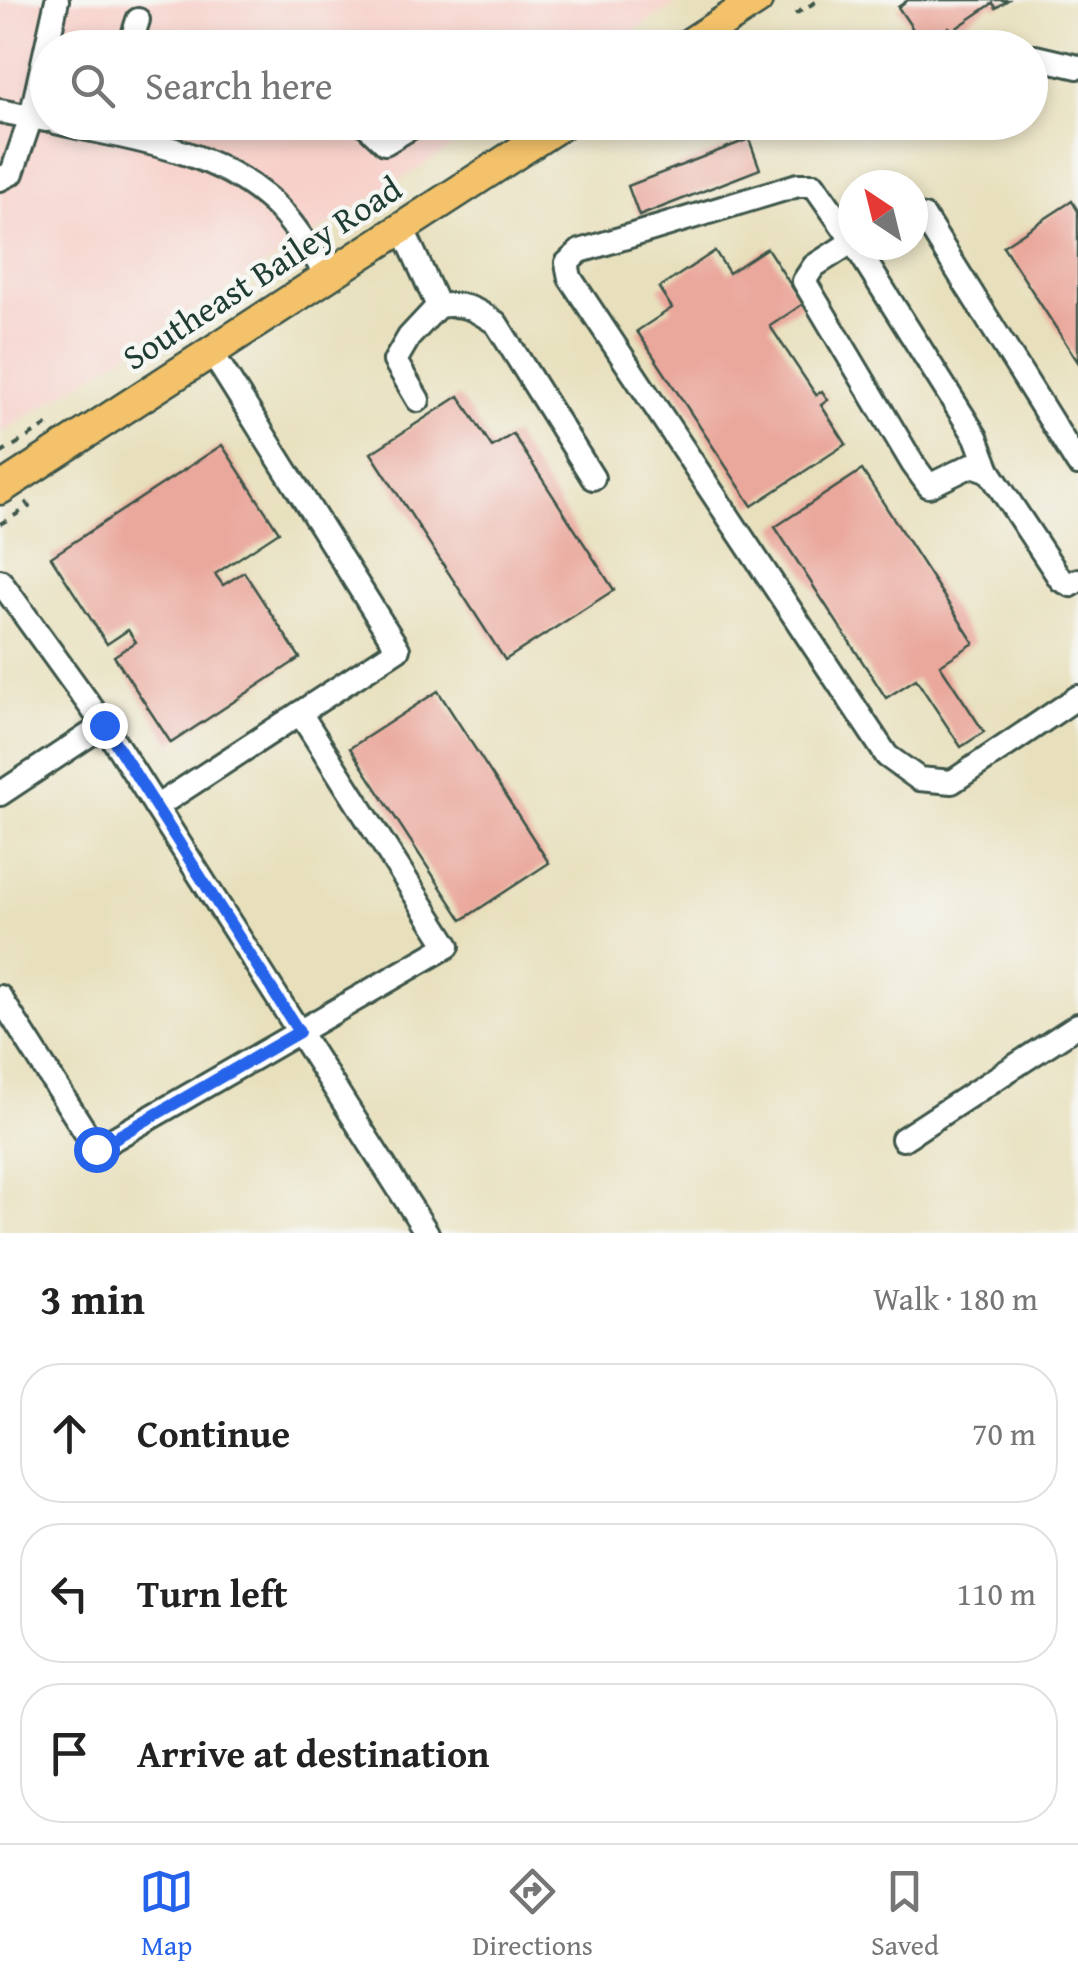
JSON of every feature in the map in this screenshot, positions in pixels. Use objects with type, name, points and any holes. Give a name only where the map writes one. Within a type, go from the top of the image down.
[{"type":"main road","points":[[711,30],[757,0]]},
{"type":"main road","name":"Southeast Bailey Road","points":[[0,489],[402,227],[527,140]]},
{"type":"street","points":[[52,30],[57,0]]},
{"type":"street","points":[[135,30],[138,20]]},
{"type":"street","points":[[1048,59],[1078,66]]},
{"type":"street","points":[[0,111],[30,117]]},
{"type":"street","points":[[0,179],[12,174],[30,137]]},
{"type":"street","points":[[161,140],[235,174],[267,198],[296,228],[326,275]]},
{"type":"street","points":[[989,471],[972,465],[929,486],[913,464],[804,281],[814,266],[853,241],[814,185],[798,185],[580,250],[567,264],[570,278],[886,756],[919,779],[952,782],[1078,697]]},
{"type":"street","points":[[928,223],[1078,464]]},
{"type":"street","points":[[402,227],[438,306]]},
{"type":"street","points":[[864,260],[976,437],[989,471],[1021,514],[1061,580],[1071,585],[1078,580]]},
{"type":"street","points":[[418,400],[395,361],[409,337],[438,306],[456,303],[472,307],[496,324],[593,478]]},
{"type":"street","points":[[156,807],[398,649],[211,350]]},
{"type":"street","points":[[3,590],[104,725],[426,1233]]},
{"type":"street","points":[[0,996],[96,1149],[448,946],[300,712]]},
{"type":"street","points":[[0,794],[104,725]]},
{"type":"street","points":[[903,1139],[1075,1034]]},
{"type":"path","points":[[795,14],[819,0]]},
{"type":"shaded area","points":[[0,0],[682,0],[635,30],[30,30],[30,140],[463,140],[0,434]]},
{"type":"building","points":[[908,0],[1008,0],[996,8],[993,3],[953,30],[914,30],[898,7]]},
{"type":"building","points":[[746,140],[760,169],[639,216],[628,186]]},
{"type":"building","points":[[1072,201],[1078,211],[1078,362],[1003,246]]},
{"type":"building","points":[[767,248],[803,304],[770,326],[816,395],[822,391],[828,400],[821,405],[846,444],[752,506],[637,331],[672,308],[659,288],[715,251],[729,273]]},
{"type":"building","points":[[459,396],[492,447],[513,434],[614,590],[505,660],[371,453]]},
{"type":"building","points":[[222,445],[279,532],[215,574],[223,585],[244,572],[300,658],[171,743],[114,656],[136,642],[128,630],[107,644],[51,557]]},
{"type":"building","points":[[862,470],[974,643],[940,665],[984,732],[961,747],[916,679],[886,698],[775,527]]},
{"type":"building","points":[[438,691],[549,863],[462,920],[350,748]]},
{"type":"route","points":[[96,1149],[299,1032],[104,725]]}]
